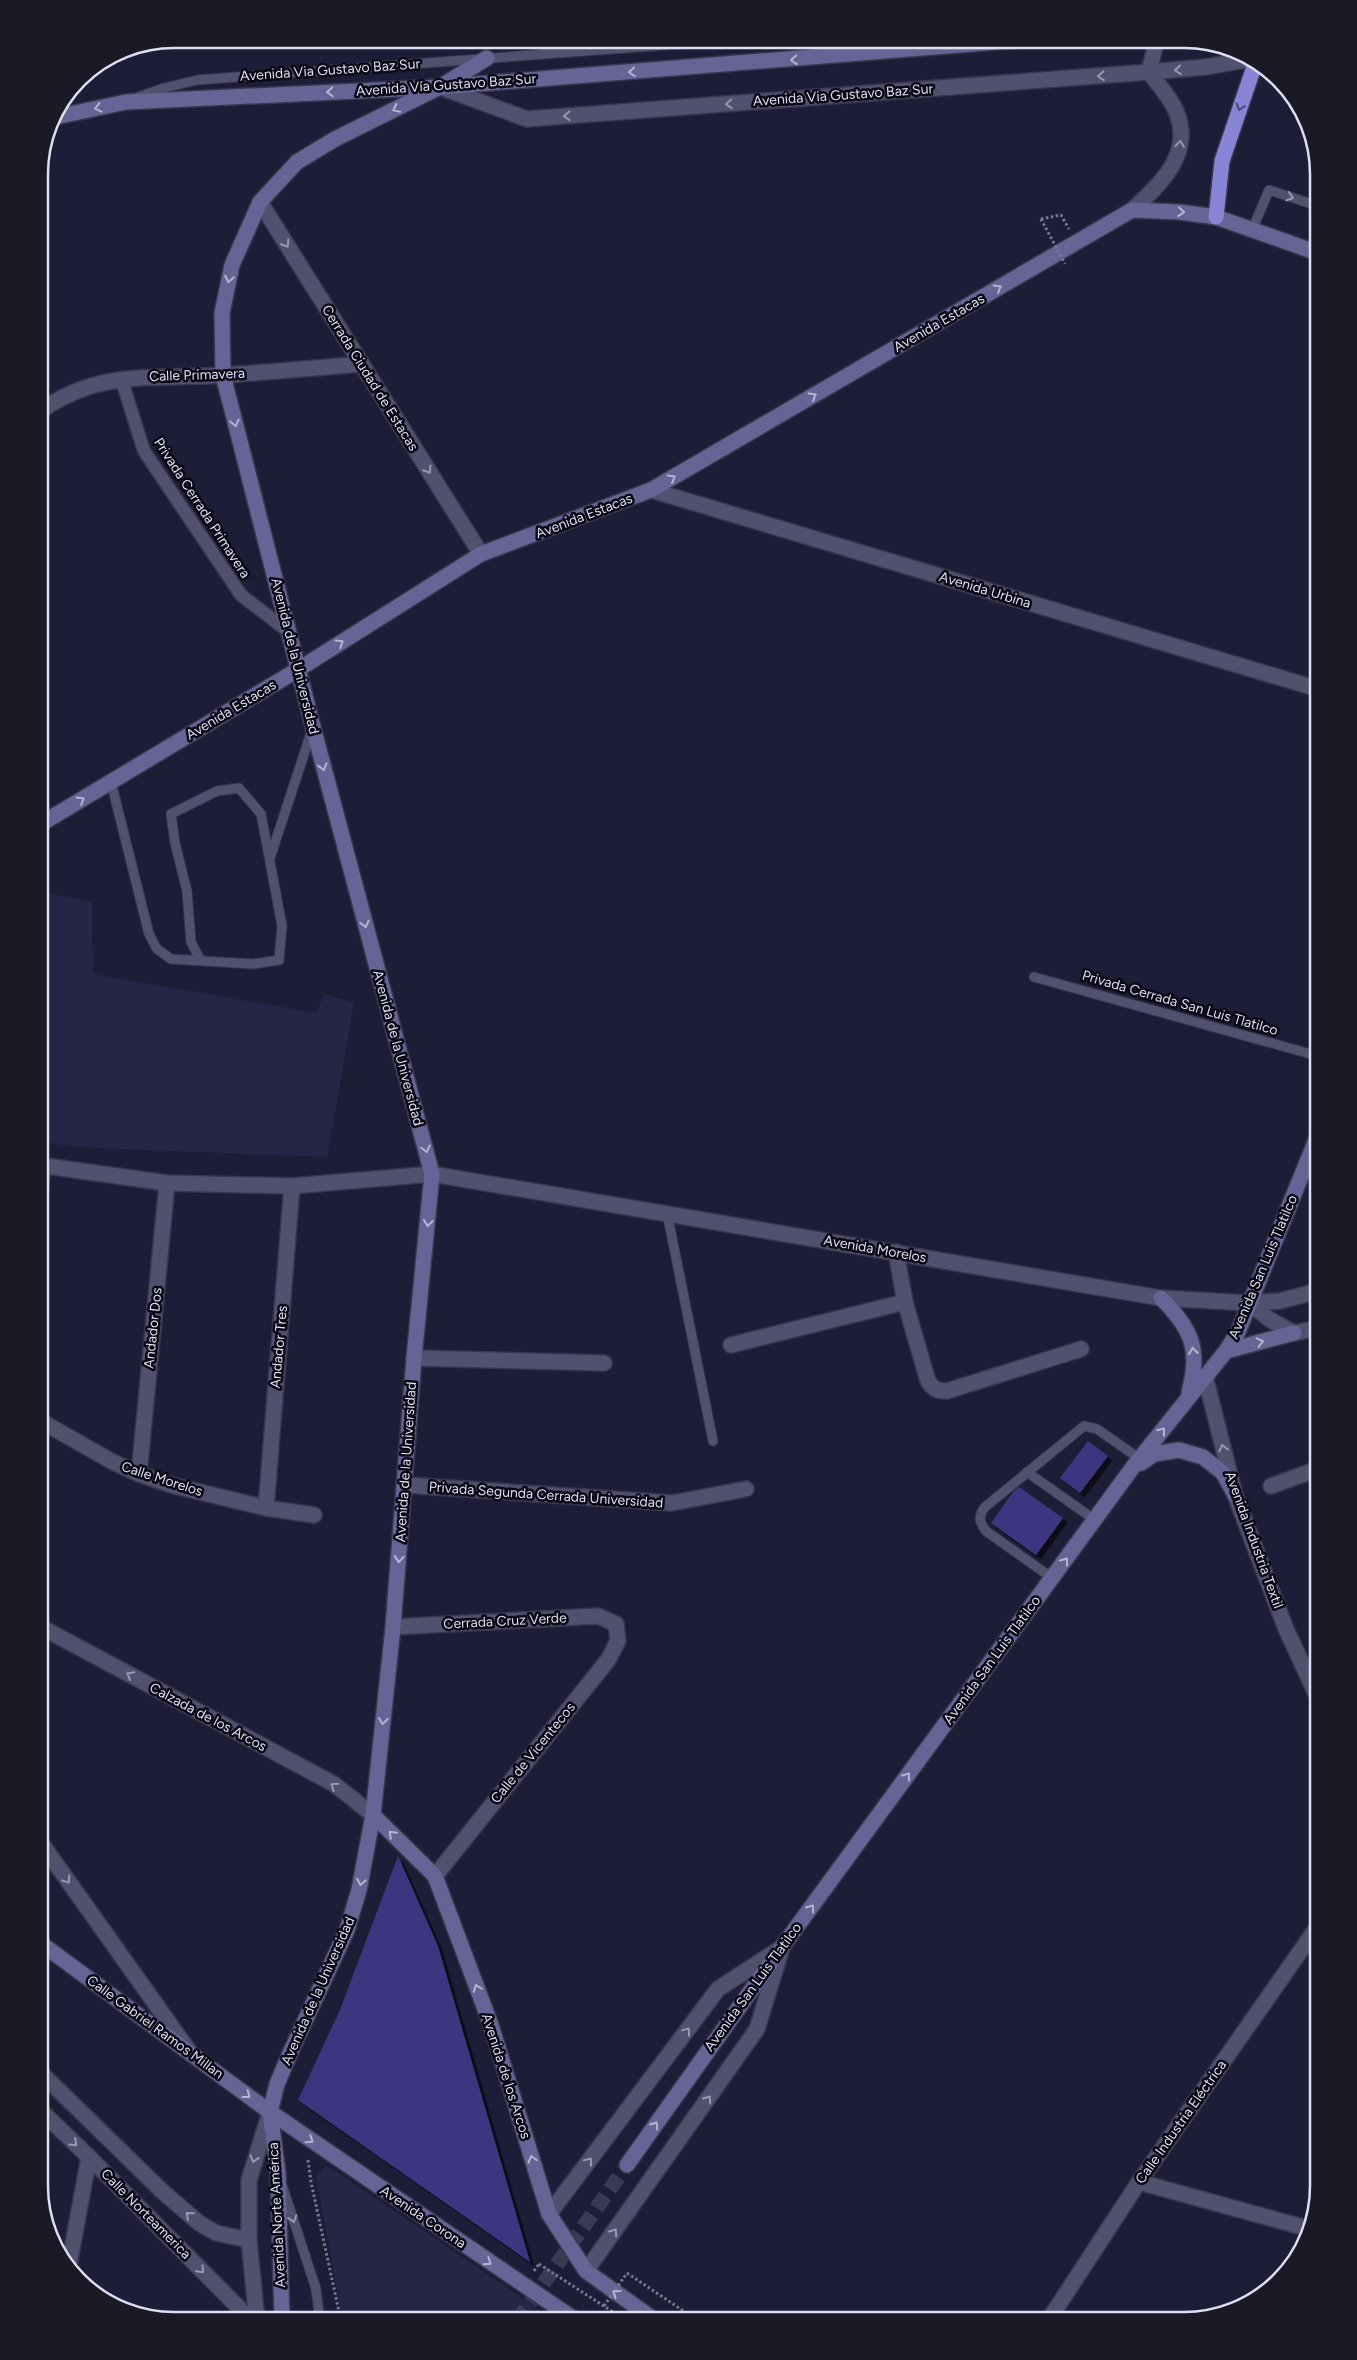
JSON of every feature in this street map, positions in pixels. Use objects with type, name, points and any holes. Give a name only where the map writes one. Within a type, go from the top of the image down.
[{"type":"highway","points":[[1216,217],[1222,161],[1253,69]]},
{"type":"main road","name":"Avenida Vía Gustavo Baz Sur","points":[[62,116],[126,102],[440,87],[932,48]]},
{"type":"main road","name":"Avenida de la Universidad","points":[[270,2112],[277,2084],[347,1930],[359,1890],[373,1815],[393,1627],[414,1358],[432,1174],[313,727],[223,375],[222,313],[232,264],[260,202],[297,162],[335,139],[440,87],[487,58]]},
{"type":"main road","points":[[1132,210],[1179,212],[1216,217],[1310,250]]},
{"type":"main road","name":"Avenida Estacas","points":[[48,820],[299,669],[481,554],[651,490],[1132,210]]},
{"type":"main road","name":"Avenida San Luis Tlatilco","points":[[627,2165],[782,1947],[1136,1463],[1226,1351],[1238,1332],[1310,1155]]},
{"type":"main road","points":[[1160,1298],[1180,1318],[1192,1344],[1195,1372],[1188,1398]]},
{"type":"main road","points":[[1226,1351],[1294,1333]]},
{"type":"main road","points":[[1136,1463],[1154,1454],[1179,1450],[1204,1457],[1224,1473],[1235,1495]]},
{"type":"main road","name":"Avenida de los Arcos","points":[[373,1815],[434,1876],[491,2025],[549,2214],[586,2271],[643,2312]]},
{"type":"main road","name":"Calle Gabriel Ramos Millan","points":[[47,1948],[270,2112]]},
{"type":"main road","name":"Avenida Norte América","points":[[270,2112],[278,2173],[282,2312]]},
{"type":"main road","name":"Avenida Corona","points":[[270,2112],[403,2208],[563,2312]]},
{"type":"street","points":[[1132,210],[1156,188],[1171,170],[1179,151],[1182,128],[1175,110],[1149,72],[1155,48]]},
{"type":"street","name":"Avenida Via Gustavo Baz Sur","points":[[440,87],[527,119],[1149,72],[1206,67],[1239,61]]},
{"type":"street","name":"Cerrada Ciudad de Estacas","points":[[260,202],[481,554]]},
{"type":"street","name":"Calle Primavera","points":[[48,405],[56,399],[79,388],[121,378],[223,375],[362,364]]},
{"type":"street","name":"Privada Cerrada Primavera","points":[[121,378],[144,451],[241,594],[289,632]]},
{"type":"street","name":"Avenida Urbina","points":[[651,490],[1310,687]]},
{"type":"street","name":"Avenida Morelos","points":[[48,1167],[168,1183],[292,1186],[432,1174],[1160,1298],[1249,1304],[1280,1301],[1310,1293]]},
{"type":"street","name":"Andador Dos","points":[[139,1474],[168,1183]]},
{"type":"street","name":"Andador Tres","points":[[266,1508],[292,1186]]},
{"type":"street","points":[[896,1252],[905,1302],[928,1381],[932,1388],[939,1391],[947,1391],[1081,1349]]},
{"type":"street","points":[[731,1345],[905,1302]]},
{"type":"street","points":[[1249,1304],[1269,1319],[1294,1333],[1310,1330]]},
{"type":"street","points":[[414,1358],[604,1363]]},
{"type":"street","name":"Avenida Industria Textil","points":[[1205,1376],[1235,1495],[1286,1629],[1310,1681]]},
{"type":"street","name":"Calle Morelos","points":[[47,1425],[110,1461],[171,1485],[266,1508],[314,1515]]},
{"type":"street","points":[[1271,1486],[1310,1472]]},
{"type":"street","name":"Privada Segunda Cerrada Universidad","points":[[405,1485],[672,1503],[746,1489]]},
{"type":"street","name":"Cerrada Cruz Verde","points":[[393,1627],[598,1616],[616,1624]]},
{"type":"street","name":"Calle de Vicentecos","points":[[434,1876],[608,1660],[618,1641],[616,1624]]},
{"type":"street","name":"Calzada de los Arcos","points":[[47,1630],[334,1784],[373,1815]]},
{"type":"street","points":[[47,1851],[190,2052]]},
{"type":"street","name":"Calle Industria Eléctrica","points":[[1054,2312],[1139,2182],[1310,1937]]},
{"type":"street","points":[[549,2214],[718,1989],[782,1947]]},
{"type":"street","points":[[586,2271],[758,2029],[782,1947]]},
{"type":"street","name":"Calle Norteamerica","points":[[47,2079],[163,2192],[199,2223],[216,2233],[249,2240]]},
{"type":"street","name":"Avenida Norte América","points":[[256,2312],[249,2240],[249,2180],[270,2112]]},
{"type":"street","name":"Calle Norteamerica","points":[[47,2117],[243,2312]]},
{"type":"street","points":[[70,2258],[89,2157]]},
{"type":"street","points":[[1139,2182],[1303,2227]]},
{"type":"lane","points":[[544,48],[544,54]]},
{"type":"lane","name":"Avenida Via Gustavo Baz Sur","points":[[126,102],[164,88],[197,80],[625,48]]},
{"type":"lane","points":[[1252,230],[1269,190],[1310,203]]},
{"type":"lane","points":[[270,859],[313,727]]},
{"type":"lane","points":[[111,782],[148,934],[157,949],[171,959],[201,961],[253,964],[279,960],[282,926],[261,814],[239,788],[217,790],[172,814],[174,843],[186,891],[191,942],[201,961]]},
{"type":"lane","name":"Privada Cerrada San Luis Tlatilco","points":[[1034,977],[1310,1054]]},
{"type":"lane","points":[[667,1213],[713,1441]]},
{"type":"lane","points":[[1052,1578],[986,1531],[980,1523],[980,1514],[985,1507],[1084,1426],[1097,1429],[1136,1463]]},
{"type":"lane","points":[[1026,1472],[1095,1520]]},
{"type":"lane","points":[[278,2173],[316,2290],[319,2312]]},
{"type":"path","points":[[1061,215],[1041,219],[1065,264]]},
{"type":"path","points":[[308,2158],[311,2182],[338,2299],[339,2312]]},
{"type":"path","points":[[539,2264],[613,2312]]},
{"type":"path","points":[[604,2306],[627,2273],[685,2312]]},
{"type":"shaded area","points":[[165,48],[208,48],[146,51]]},
{"type":"shaded area","points":[[48,894],[92,902],[93,974],[317,1013],[324,994],[354,1003],[327,1157],[74,1147],[48,1142]]},
{"type":"shaded area","points":[[326,2165],[543,2312],[341,2312],[316,2176]]},
{"type":"building","points":[[1088,1441],[1108,1456],[1080,1493],[1060,1478]]},
{"type":"building","points":[[1019,1487],[1063,1518],[1036,1555],[991,1523],[1013,1492]]},
{"type":"building","points":[[398,1856],[438,1946],[530,2262],[298,2100],[340,2010]]},
{"type":"tunnel","points":[[523,2312],[627,2165]]}]
